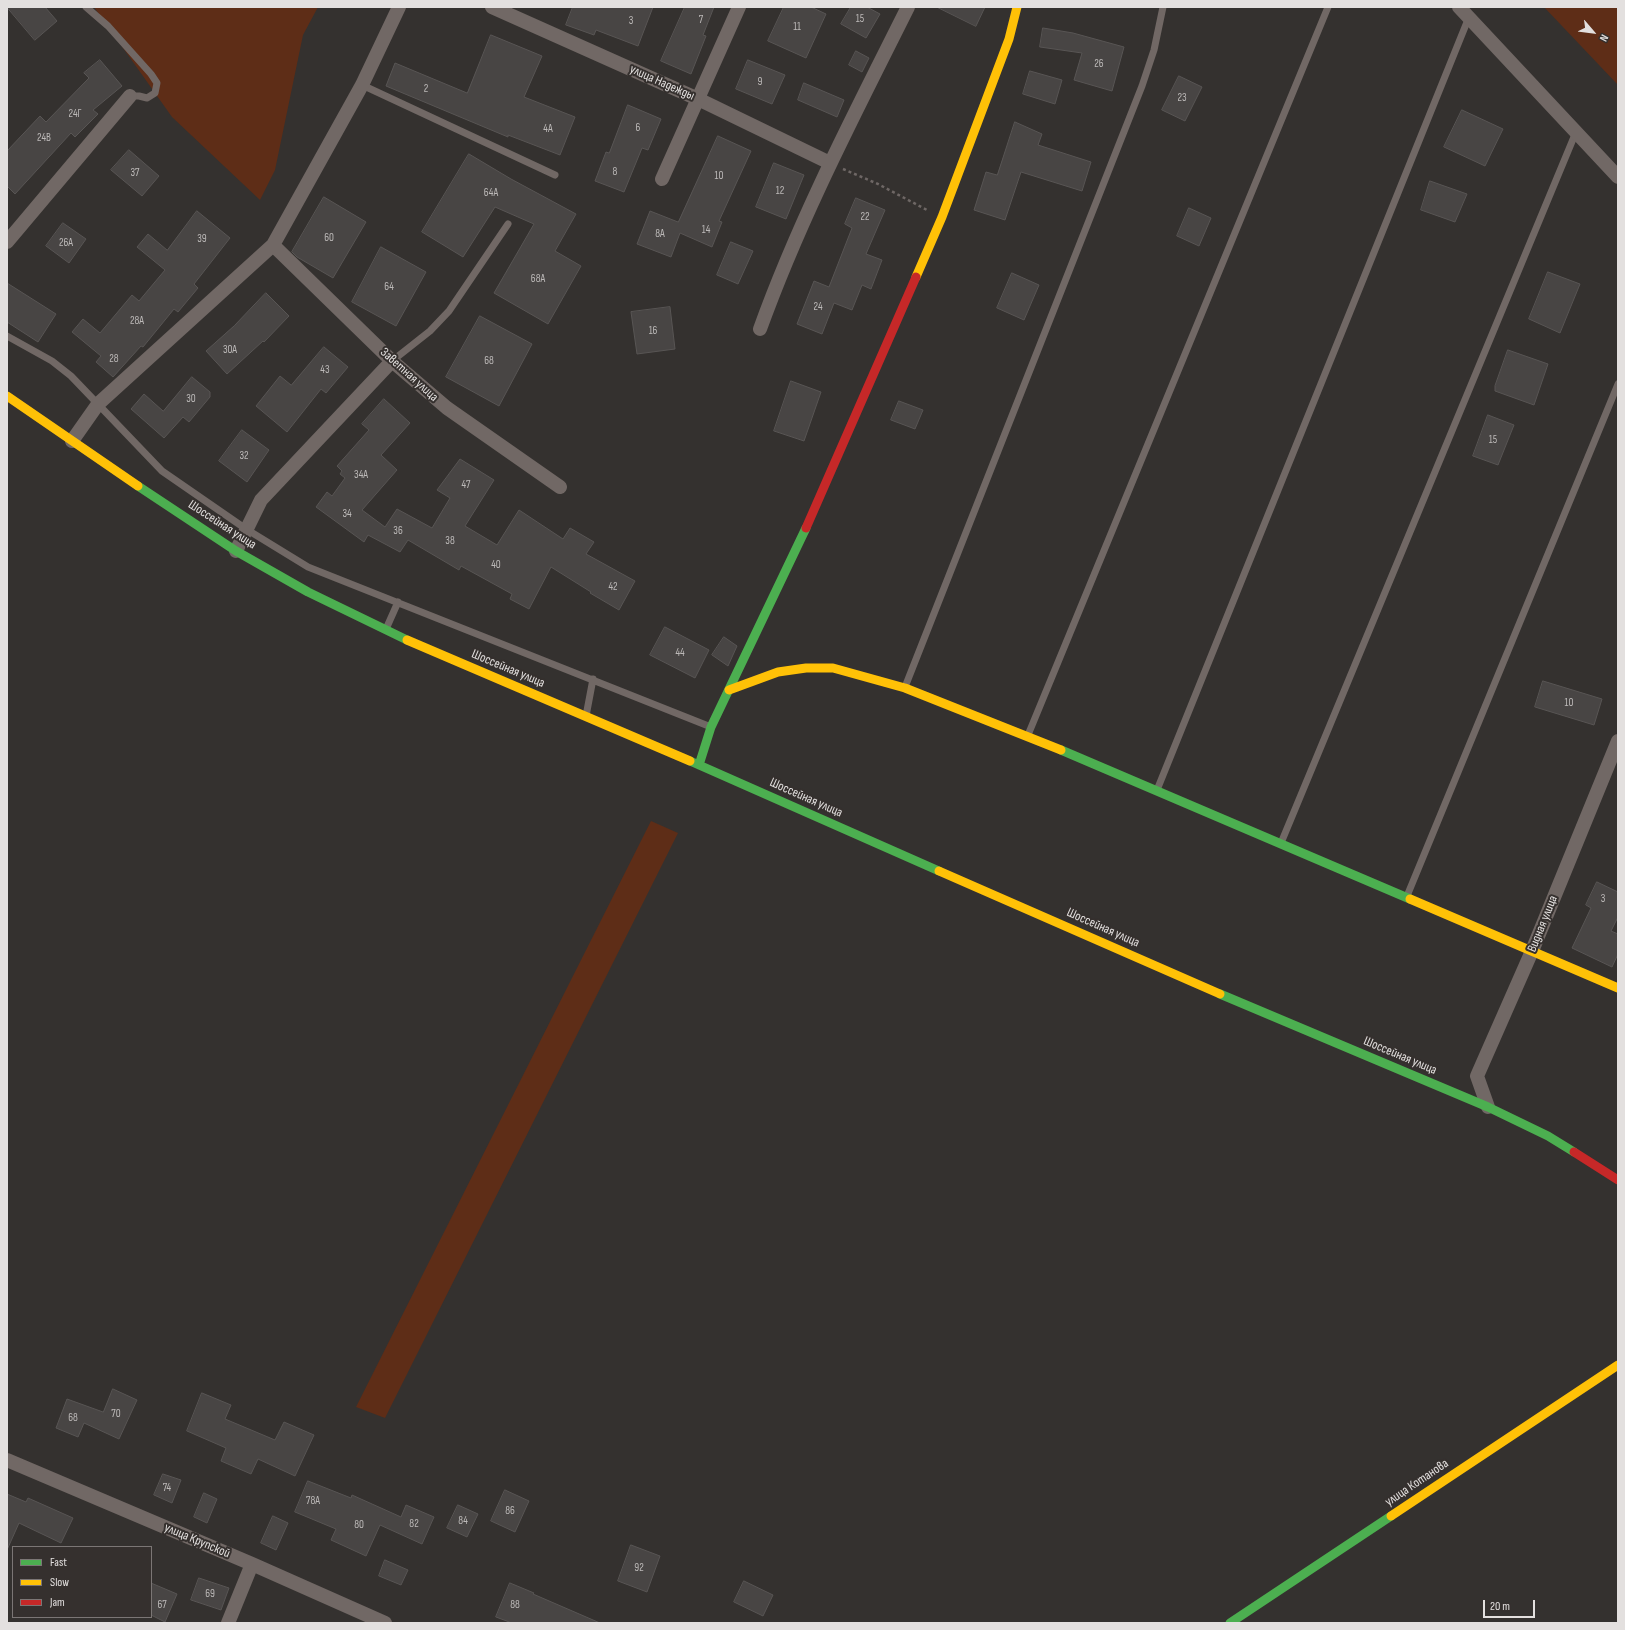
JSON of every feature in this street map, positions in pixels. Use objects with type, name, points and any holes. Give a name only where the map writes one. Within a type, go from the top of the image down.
[{"type":"street","points":[[72,441],[98,404],[273,245],[362,85],[399,7]]},
{"type":"street","name":"улица Надежды","points":[[492,7],[698,99],[830,163]]},
{"type":"street","points":[[662,179],[739,7]]},
{"type":"street","points":[[760,329],[773,292],[830,163],[908,7]]},
{"type":"street","points":[[699,765],[711,727],[820,498],[942,217],[1009,39],[1017,7]]},
{"type":"street","points":[[1459,7],[1618,177]]},
{"type":"street","points":[[7,242],[130,96]]},
{"type":"street","name":"Заветная улица","points":[[273,245],[392,361],[447,408],[560,487]]},
{"type":"street","points":[[236,550],[261,500],[392,361]]},
{"type":"street","name":"Шоссейная улица","points":[[7,396],[236,550],[308,592],[385,630],[699,765],[1188,980],[1488,1107],[1548,1136],[1618,1180]]},
{"type":"street","points":[[729,690],[778,672],[806,668],[832,668],[905,688],[1028,736],[1618,988]]},
{"type":"street","name":"Видная улица","points":[[1488,1107],[1477,1076],[1532,951],[1618,741]]},
{"type":"street","name":"улица Котанова","points":[[1230,1623],[1618,1364]]},
{"type":"street","name":"улица Крупской","points":[[7,1460],[252,1564],[385,1623]]},
{"type":"street","points":[[228,1623],[252,1564]]},
{"type":"lane","points":[[86,7],[108,26],[151,74],[157,83],[155,93],[147,98],[130,96]]},
{"type":"lane","points":[[905,688],[1142,86],[1154,50],[1163,7]]},
{"type":"lane","points":[[1028,736],[1328,7]]},
{"type":"lane","points":[[1156,791],[1469,17]]},
{"type":"lane","points":[[362,85],[555,175]]},
{"type":"lane","points":[[1280,844],[1576,132]]},
{"type":"lane","points":[[392,361],[430,331],[450,312],[508,224]]},
{"type":"lane","points":[[7,336],[52,361],[71,376],[162,470],[246,529],[308,566],[711,727]]},
{"type":"lane","points":[[1406,898],[1618,384]]},
{"type":"lane","points":[[385,630],[398,602]]},
{"type":"lane","points":[[586,716],[593,679]]},
{"type":"path","points":[[830,163],[878,184],[942,217]]},
{"type":"shaded area","points":[[94,7],[318,7],[303,35],[275,170],[260,200],[172,117]]},
{"type":"shaded area","points":[[1544,7],[1618,7],[1618,85]]},
{"type":"shaded area","points":[[651,821],[678,833],[385,1418],[356,1407]]},
{"type":"building","points":[[7,7],[45,7],[57,21],[35,40]]},
{"type":"building","points":[[573,7],[653,7],[638,46],[596,30],[594,35],[566,25]]},
{"type":"building","points":[[685,7],[714,7],[703,35],[706,36],[691,74],[661,61]]},
{"type":"building","points":[[784,7],[811,7],[826,14],[806,58],[768,41]]},
{"type":"building","points":[[851,7],[867,7],[880,14],[866,38],[841,24]]},
{"type":"building","points":[[937,7],[985,7],[976,26]]},
{"type":"building","points":[[1043,28],[1073,33],[1124,47],[1112,91],[1074,80],[1082,53],[1040,47]]},
{"type":"building","points":[[491,35],[542,56],[524,97],[575,117],[560,155],[508,135],[508,137],[386,86],[395,63],[467,93]]},
{"type":"building","points":[[856,51],[869,58],[862,72],[849,65]]},
{"type":"building","points":[[100,60],[122,86],[93,110],[98,114],[75,137],[71,133],[15,194],[7,186],[7,151],[40,116],[46,122],[89,78],[84,73]]},
{"type":"building","points":[[748,60],[785,75],[772,104],[736,89]]},
{"type":"building","points":[[1030,71],[1062,80],[1055,104],[1023,94]]},
{"type":"building","points":[[1179,76],[1202,87],[1185,121],[1162,110]]},
{"type":"building","points":[[804,83],[844,100],[837,117],[798,100]]},
{"type":"building","points":[[628,105],[661,119],[648,150],[642,148],[624,192],[595,181],[606,152],[609,153]]},
{"type":"building","points":[[1462,110],[1503,129],[1485,166],[1444,147]]},
{"type":"building","points":[[1015,122],[1042,134],[1038,145],[1091,162],[1082,191],[1021,172],[1005,220],[974,210],[986,172],[997,175]]},
{"type":"building","points":[[718,136],[751,151],[719,221],[722,222],[712,247],[680,233],[671,257],[637,244],[650,211],[678,222]]},
{"type":"building","points":[[129,150],[159,176],[142,196],[111,170]]},
{"type":"building","points":[[469,154],[511,179],[576,214],[555,251],[581,266],[548,324],[494,293],[534,224],[495,207],[463,257],[422,232]]},
{"type":"building","points":[[774,163],[804,175],[786,219],[756,207]]},
{"type":"building","points":[[1430,181],[1467,194],[1455,222],[1421,210]]},
{"type":"building","points":[[324,197],[366,222],[333,278],[297,257],[292,252]]},
{"type":"building","points":[[856,198],[885,210],[866,254],[882,260],[871,289],[862,285],[852,310],[834,303],[822,334],[797,324],[814,281],[829,287],[852,228],[845,224]]},
{"type":"building","points":[[1189,208],[1211,218],[1199,246],[1177,236]]},
{"type":"building","points":[[197,211],[230,238],[194,284],[198,288],[178,312],[174,309],[143,347],[141,346],[113,377],[96,362],[101,356],[72,332],[83,319],[100,333],[132,295],[139,301],[165,270],[137,247],[148,234],[167,250]]},
{"type":"building","points":[[63,223],[86,239],[69,263],[46,246]]},
{"type":"building","points":[[731,242],[753,251],[738,284],[717,275]]},
{"type":"building","points":[[381,247],[426,272],[396,326],[352,302]]},
{"type":"building","points":[[1548,272],[1580,284],[1560,333],[1529,319]]},
{"type":"building","points":[[1012,273],[1039,285],[1024,320],[997,308]]},
{"type":"building","points":[[7,283],[56,314],[38,342],[7,322]]},
{"type":"building","points":[[266,293],[289,316],[264,342],[263,341],[227,374],[206,351],[234,326]]},
{"type":"building","points":[[670,307],[675,349],[637,354],[631,312]]},
{"type":"building","points":[[480,316],[532,344],[499,406],[446,377]]},
{"type":"building","points":[[324,347],[348,367],[326,393],[321,389],[287,432],[256,406],[280,376],[291,385]]},
{"type":"building","points":[[1508,350],[1548,364],[1534,405],[1495,391],[1495,386]]},
{"type":"building","points":[[192,377],[210,392],[210,397],[189,422],[183,417],[164,438],[131,409],[144,394],[163,411]]},
{"type":"building","points":[[791,381],[821,392],[804,441],[774,431]]},
{"type":"building","points":[[384,399],[410,423],[381,455],[397,470],[362,510],[385,527],[397,509],[432,528],[450,498],[437,490],[460,459],[494,480],[465,526],[497,545],[519,510],[563,539],[570,528],[594,542],[586,554],[635,581],[619,610],[551,567],[529,609],[510,599],[512,594],[461,566],[459,570],[408,540],[400,552],[368,535],[364,542],[316,507],[327,492],[332,496],[345,478],[340,474],[342,471],[337,466],[369,430],[362,424]]},
{"type":"building","points":[[899,401],[923,410],[915,429],[891,420]]},
{"type":"building","points":[[1488,415],[1514,425],[1498,465],[1473,456]]},
{"type":"building","points":[[242,430],[269,450],[247,482],[219,461]]},
{"type":"building","points":[[665,627],[709,650],[695,678],[650,655]]},
{"type":"building","points":[[724,637],[737,646],[728,666],[712,655]]},
{"type":"building","points":[[1543,681],[1602,699],[1594,725],[1535,707]]},
{"type":"building","points":[[1597,882],[1618,892],[1618,917],[1611,931],[1618,934],[1618,954],[1612,967],[1572,948],[1591,908],[1586,905]]},
{"type":"building","points":[[113,1389],[137,1400],[119,1439],[84,1423],[78,1437],[56,1428],[67,1399],[103,1412]]},
{"type":"building","points":[[202,1393],[231,1405],[225,1419],[275,1440],[284,1422],[314,1435],[295,1476],[258,1459],[251,1474],[221,1461],[226,1448],[187,1431]]},
{"type":"building","points":[[163,1474],[181,1480],[172,1503],[154,1495]]},
{"type":"building","points":[[308,1481],[351,1498],[352,1495],[401,1517],[406,1505],[434,1517],[422,1544],[380,1525],[366,1556],[331,1540],[336,1529],[295,1512]]},
{"type":"building","points":[[505,1490],[529,1501],[515,1532],[491,1521]]},
{"type":"building","points":[[204,1493],[217,1499],[207,1523],[194,1517]]},
{"type":"building","points":[[7,1494],[26,1502],[28,1498],[73,1518],[61,1543],[19,1523],[7,1550]]},
{"type":"building","points":[[458,1505],[478,1514],[467,1537],[447,1528]]},
{"type":"building","points":[[273,1516],[288,1523],[276,1550],[261,1543]]},
{"type":"building","points":[[631,1545],[660,1556],[647,1592],[618,1581]]},
{"type":"building","points":[[385,1560],[408,1570],[401,1585],[379,1576]]},
{"type":"building","points":[[199,1578],[229,1588],[221,1610],[191,1600]]},
{"type":"building","points":[[744,1581],[773,1595],[763,1616],[734,1602]]},
{"type":"building","points":[[152,1583],[177,1594],[165,1622],[152,1616]]},
{"type":"building","points":[[510,1583],[600,1623],[512,1623],[496,1617]]},
{"type":"traffic: fast","points":[[138,486],[236,551],[308,592],[407,640]]},
{"type":"traffic: fast","points":[[699,765],[711,727],[806,528]]},
{"type":"traffic: fast","points":[[1061,750],[1410,899]]},
{"type":"traffic: fast","points":[[690,761],[939,871]]},
{"type":"traffic: fast","points":[[1220,994],[1488,1107],[1548,1136],[1574,1152]]},
{"type":"traffic: fast","points":[[1230,1623],[1391,1516]]},
{"type":"traffic: slow","points":[[916,277],[942,217],[1009,39],[1017,7]]},
{"type":"traffic: slow","points":[[7,396],[138,486]]},
{"type":"traffic: slow","points":[[407,640],[690,761]]},
{"type":"traffic: slow","points":[[729,690],[778,672],[806,668],[833,668],[905,688],[1061,750]]},
{"type":"traffic: slow","points":[[939,871],[1220,994]]},
{"type":"traffic: slow","points":[[1410,899],[1618,988]]},
{"type":"traffic: slow","points":[[1391,1516],[1618,1365]]},
{"type":"traffic: jam","points":[[806,528],[916,277]]},
{"type":"traffic: jam","points":[[1574,1152],[1618,1180]]}]
